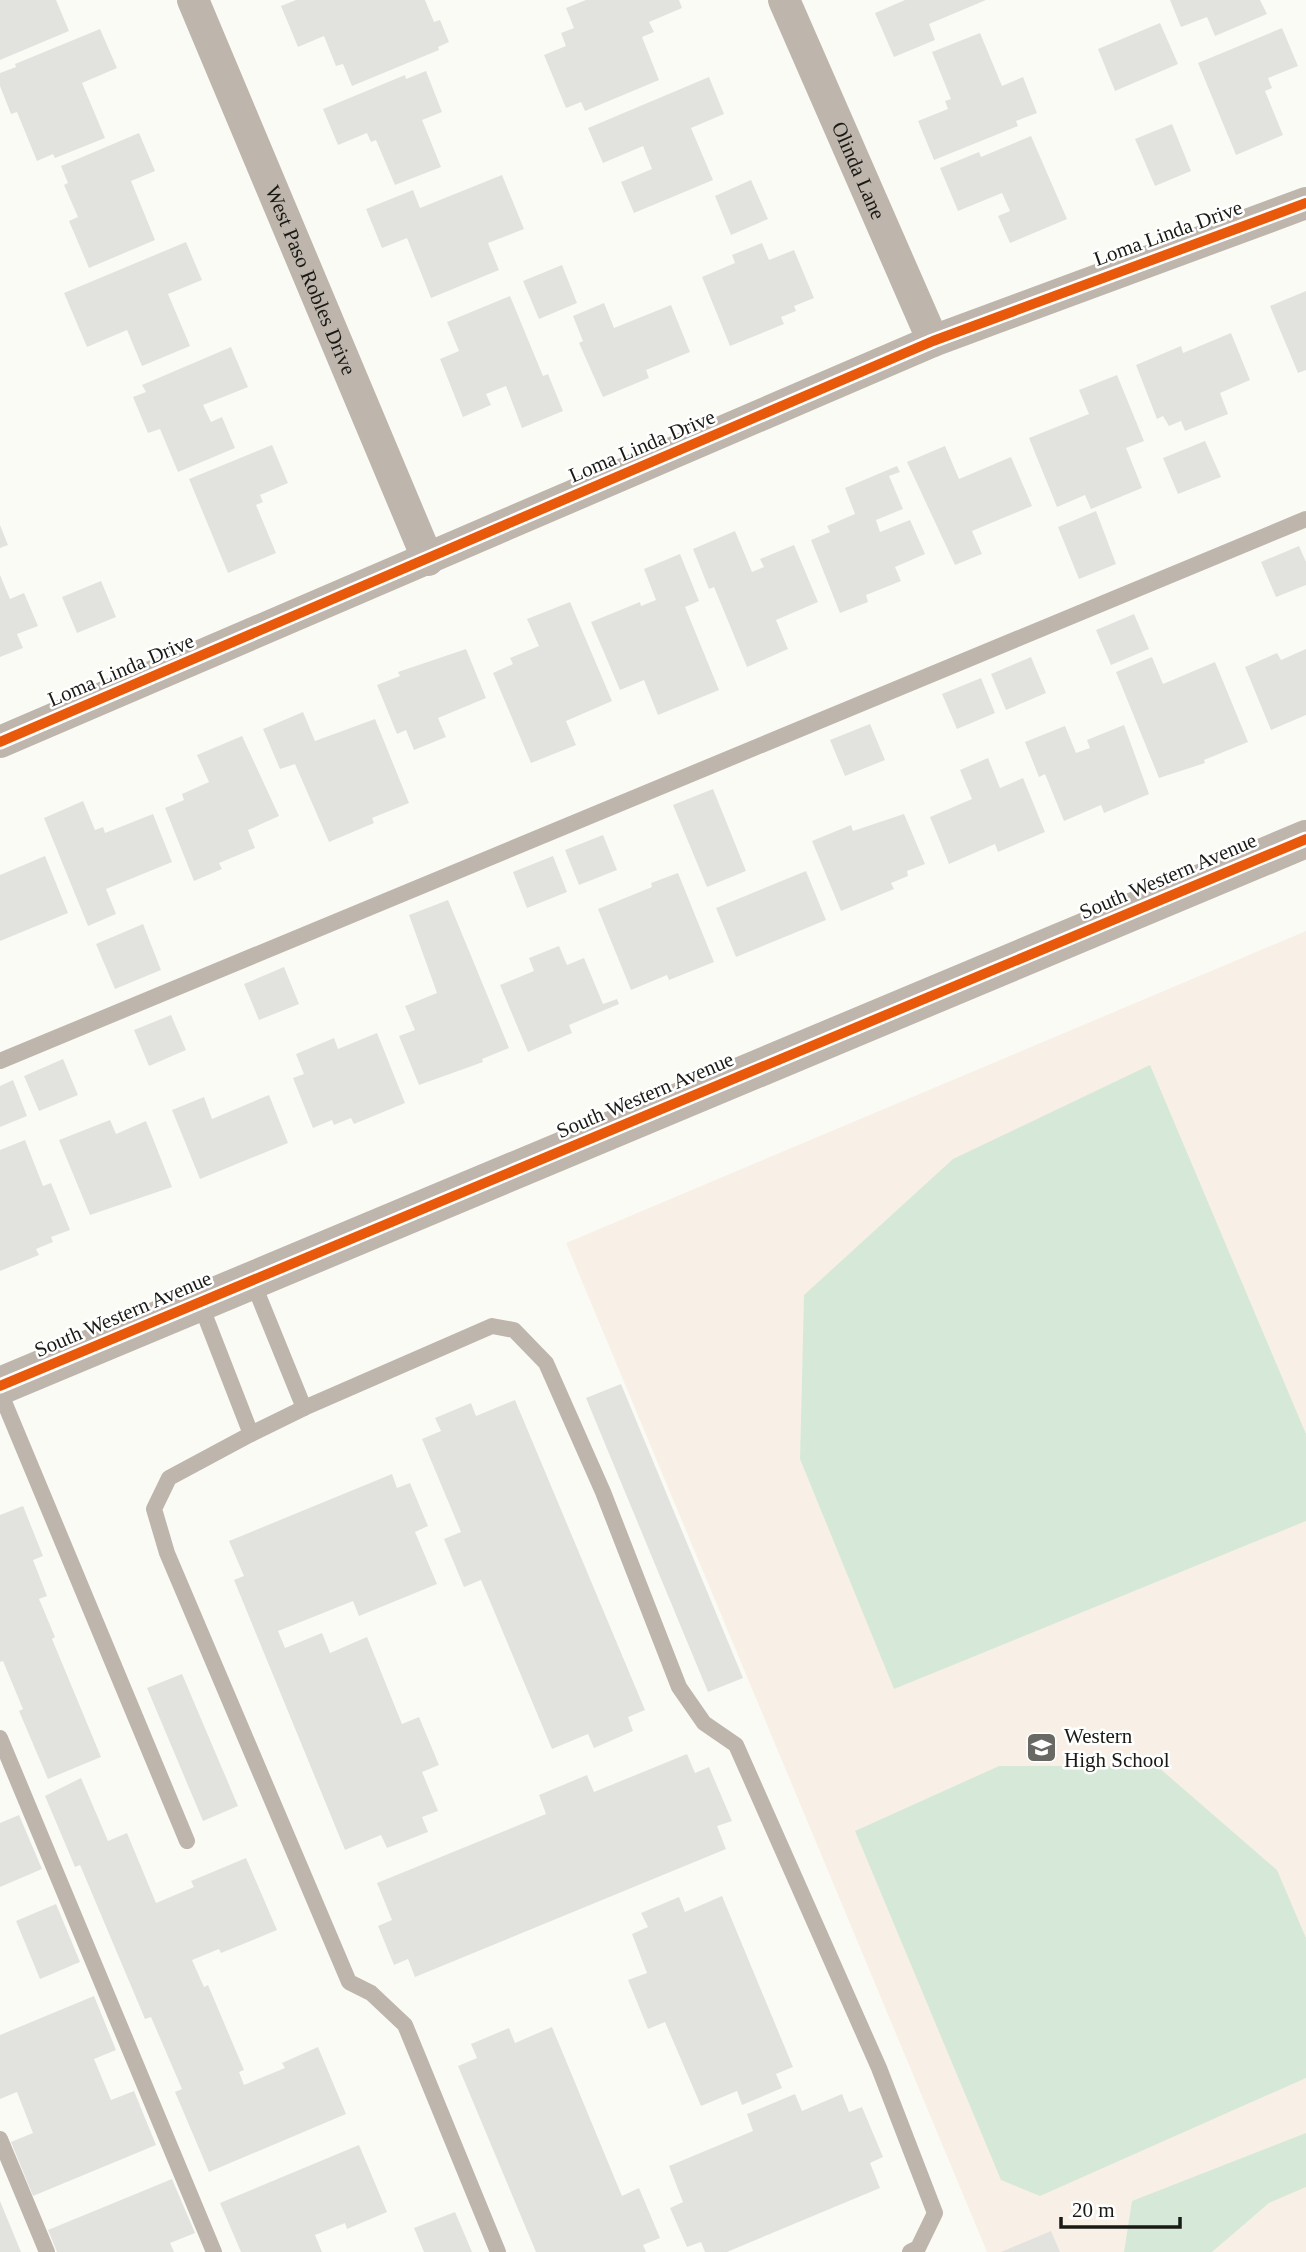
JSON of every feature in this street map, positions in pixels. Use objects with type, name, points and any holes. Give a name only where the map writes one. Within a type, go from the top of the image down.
[{"type":"street","name":"West Paso Robles Drive","points":[[193,0],[428,561]]},
{"type":"street","name":"Olinda Lane","points":[[784,0],[933,341]]},
{"type":"street","name":"Loma Linda Drive","points":[[0,742],[428,561],[933,341],[1306,203]]},
{"type":"street","name":"South Western Avenue","points":[[0,1386],[1306,839]]},
{"type":"lane","points":[[0,1062],[1306,519]]},
{"type":"lane","points":[[252,1280],[304,1408]]},
{"type":"lane","points":[[200,1303],[251,1434]]},
{"type":"lane","points":[[498,2252],[405,2025],[371,1993],[349,1982],[167,1553],[154,1509],[169,1478],[304,1408],[492,1326],[514,1329],[546,1363],[603,1492],[679,1687],[704,1723],[736,1745],[879,2068],[934,2213],[923,2240],[918,2248],[910,2252]]},
{"type":"lane","points":[[0,1392],[187,1841]]},
{"type":"lane","points":[[0,1738],[214,2252]]},
{"type":"lane","points":[[0,2139],[47,2252]]},
{"type":"shaded area","name":"Western High School","points":[[1306,931],[1306,2252],[987,2252],[566,1243]]},
{"type":"green space","points":[[1150,1065],[1306,1434],[1306,1521],[894,1689],[800,1459],[804,1295],[953,1159]]},
{"type":"green space","points":[[999,1766],[1157,1766],[1277,1870],[1306,1938],[1306,2078],[1040,2196],[1001,2180],[855,1831]]},
{"type":"green space","points":[[1306,2133],[1306,2187],[1269,2203],[1212,2252],[1124,2252],[1132,2201]]},
{"type":"building","points":[[0,0],[56,0],[69,31],[0,60]]},
{"type":"building","points":[[296,0],[425,0],[434,22],[440,20],[449,42],[438,47],[439,50],[352,86],[343,64],[336,66],[324,36],[298,47],[281,6]]},
{"type":"building","points":[[586,0],[679,0],[682,8],[649,22],[654,32],[642,37],[659,80],[585,111],[581,102],[566,108],[544,55],[566,46],[561,33],[574,28],[566,8]]},
{"type":"building","points":[[905,0],[986,0],[929,24],[935,40],[894,57],[875,13]]},
{"type":"building","points":[[1170,0],[1260,0],[1267,14],[1215,36],[1207,17],[1181,27]]},
{"type":"building","points":[[1160,23],[1178,64],[1115,91],[1098,49]]},
{"type":"building","points":[[1282,28],[1298,66],[1268,78],[1272,88],[1265,91],[1283,135],[1236,155],[1198,63]]},
{"type":"building","points":[[100,29],[117,68],[82,83],[105,138],[55,158],[53,154],[37,161],[17,112],[11,114],[0,86],[0,73],[16,67],[15,64]]},
{"type":"building","points":[[980,33],[1002,86],[1023,77],[1037,113],[1016,121],[1018,126],[934,160],[918,121],[948,109],[945,101],[951,99],[932,52]]},
{"type":"building","points":[[426,71],[442,112],[422,120],[441,167],[395,185],[376,140],[371,142],[367,133],[338,145],[323,109],[405,75],[406,79]]},
{"type":"building","points":[[709,77],[724,114],[691,128],[713,180],[634,213],[621,182],[652,169],[643,146],[603,163],[588,128]]},
{"type":"building","points":[[1172,124],[1191,171],[1155,186],[1135,139]]},
{"type":"building","points":[[139,133],[155,171],[131,181],[155,240],[89,268],[69,221],[78,217],[64,185],[68,183],[61,166]]},
{"type":"building","points":[[1031,136],[1067,219],[1010,243],[998,216],[1010,211],[1002,193],[958,211],[940,168],[979,152],[981,157]]},
{"type":"building","points":[[502,175],[524,229],[488,243],[499,270],[431,298],[407,238],[382,248],[366,209],[413,190],[420,208]]},
{"type":"building","points":[[751,180],[768,219],[731,235],[715,196]]},
{"type":"building","points":[[186,242],[202,280],[168,294],[190,346],[142,366],[127,330],[87,347],[64,293]]},
{"type":"building","points":[[762,243],[769,260],[794,250],[814,298],[794,306],[796,311],[781,317],[784,324],[730,346],[702,277],[735,263],[732,255]]},
{"type":"building","points":[[562,265],[577,303],[539,319],[523,281]]},
{"type":"building","points":[[1306,291],[1306,370],[1298,373],[1270,306]]},
{"type":"building","points":[[510,296],[543,376],[548,374],[563,411],[522,428],[506,386],[486,394],[491,405],[463,417],[440,359],[459,351],[447,322]]},
{"type":"building","points":[[604,303],[614,328],[671,305],[690,352],[646,370],[649,378],[603,397],[579,343],[583,341],[573,316]]},
{"type":"building","points":[[1231,333],[1250,380],[1220,393],[1228,414],[1185,431],[1181,421],[1169,426],[1163,416],[1157,419],[1136,365],[1181,346],[1183,353]]},
{"type":"building","points":[[231,347],[248,387],[203,405],[211,422],[222,417],[235,448],[178,472],[160,429],[148,433],[133,397],[146,392],[142,385]]},
{"type":"building","points":[[1117,375],[1144,441],[1126,448],[1142,488],[1091,509],[1085,495],[1057,507],[1029,438],[1089,414],[1079,390]]},
{"type":"building","points":[[1205,441],[1221,477],[1178,494],[1163,458]]},
{"type":"building","points":[[272,445],[288,483],[260,495],[263,502],[256,505],[276,553],[228,573],[189,479]]},
{"type":"building","points":[[945,446],[959,479],[1011,457],[1032,506],[972,531],[982,554],[955,565],[907,462]]},
{"type":"building","points":[[897,466],[900,472],[889,476],[903,509],[876,520],[880,532],[910,520],[925,554],[895,567],[901,581],[866,595],[868,602],[840,613],[811,540],[830,532],[827,526],[855,514],[845,488]]},
{"type":"building","points":[[1096,511],[1116,564],[1079,579],[1058,527]]},
{"type":"building","points":[[0,525],[8,545],[0,548]]},
{"type":"building","points":[[735,531],[752,572],[764,567],[760,559],[794,545],[818,602],[776,620],[788,649],[747,667],[714,587],[709,589],[693,549]]},
{"type":"building","points":[[1299,546],[1306,562],[1306,585],[1276,597],[1261,562]]},
{"type":"building","points":[[680,554],[699,601],[685,607],[719,690],[658,715],[644,680],[620,690],[591,622],[640,602],[641,606],[656,600],[644,569]]},
{"type":"building","points":[[0,575],[10,599],[24,593],[38,626],[17,634],[23,648],[0,657]]},
{"type":"building","points":[[101,581],[116,617],[77,633],[62,597]]},
{"type":"building","points":[[570,602],[612,701],[566,721],[576,745],[531,763],[493,673],[513,664],[510,658],[539,646],[527,619]]},
{"type":"building","points":[[1134,614],[1149,649],[1111,665],[1096,630]]},
{"type":"building","points":[[466,649],[486,698],[438,718],[446,737],[414,750],[406,730],[397,734],[377,685],[400,676],[398,672]]},
{"type":"building","points":[[1306,649],[1306,715],[1271,730],[1245,667],[1277,653],[1281,660]]},
{"type":"building","points":[[1031,657],[1046,693],[1006,710],[991,674]]},
{"type":"building","points":[[1152,657],[1163,684],[1215,662],[1248,742],[1204,760],[1205,763],[1159,778],[1116,672]]},
{"type":"building","points":[[981,678],[995,713],[957,729],[942,694]]},
{"type":"building","points":[[303,712],[315,741],[375,719],[409,803],[372,818],[374,823],[329,842],[295,764],[280,769],[263,729]]},
{"type":"building","points":[[870,724],[885,760],[845,776],[830,740]]},
{"type":"building","points":[[1124,725],[1149,794],[1104,813],[1101,805],[1064,821],[1045,774],[1039,777],[1025,742],[1065,726],[1076,753],[1090,748],[1087,740]]},
{"type":"building","points":[[242,736],[279,816],[248,830],[255,848],[219,863],[222,869],[194,881],[165,808],[184,800],[182,794],[209,782],[197,755]]},
{"type":"building","points":[[988,758],[1000,788],[1023,778],[1045,832],[998,852],[995,844],[949,864],[930,817],[972,799],[960,770]]},
{"type":"building","points":[[713,789],[746,871],[707,887],[673,805]]},
{"type":"building","points":[[83,801],[95,830],[103,827],[105,833],[153,814],[172,862],[106,889],[116,914],[88,926],[44,818]]},
{"type":"building","points":[[904,814],[925,864],[907,871],[908,876],[891,883],[894,889],[841,911],[812,841],[851,825],[853,831]]},
{"type":"building","points":[[603,835],[617,870],[579,885],[565,850]]},
{"type":"building","points":[[45,856],[68,913],[0,941],[0,875]]},
{"type":"building","points":[[553,856],[567,892],[527,908],[513,872]]},
{"type":"building","points":[[806,871],[826,920],[736,957],[716,908]]},
{"type":"building","points":[[678,873],[714,962],[669,980],[667,975],[631,990],[598,909]]},
{"type":"building","points":[[448,900],[509,1048],[482,1059],[483,1062],[419,1085],[399,1036],[415,1030],[405,1006],[437,993],[409,915]]},
{"type":"building","points":[[143,924],[161,970],[115,989],[96,944]]},
{"type":"building","points":[[559,946],[567,965],[584,958],[603,1004],[617,999],[619,1004],[569,1025],[572,1033],[528,1052],[500,985],[534,971],[529,958]]},
{"type":"building","points":[[284,967],[299,1004],[259,1020],[244,984]]},
{"type":"building","points":[[171,1015],[186,1050],[149,1066],[134,1030]]},
{"type":"building","points":[[377,1033],[405,1103],[354,1124],[351,1118],[334,1125],[332,1120],[313,1128],[293,1078],[304,1074],[296,1054],[334,1038],[338,1049]]},
{"type":"building","points":[[63,1059],[78,1095],[39,1111],[24,1076]]},
{"type":"building","points":[[13,1080],[27,1116],[0,1127],[0,1086]]},
{"type":"building","points":[[269,1095],[288,1143],[200,1179],[172,1110],[204,1097],[212,1119]]},
{"type":"building","points":[[110,1120],[116,1134],[146,1121],[172,1187],[90,1215],[59,1140]]},
{"type":"building","points":[[25,1140],[43,1186],[51,1183],[70,1230],[51,1237],[53,1242],[36,1249],[39,1255],[0,1271],[0,1150]]},
{"type":"building","points":[[621,1384],[743,1678],[708,1692],[586,1398]]},
{"type":"building","points":[[515,1400],[645,1710],[628,1717],[633,1731],[594,1748],[588,1734],[552,1749],[481,1580],[464,1587],[444,1539],[461,1532],[422,1439],[441,1431],[435,1418],[471,1403],[476,1416]]},
{"type":"building","points":[[392,1474],[397,1488],[410,1483],[428,1526],[415,1532],[437,1584],[359,1616],[353,1601],[278,1631],[285,1648],[322,1633],[330,1653],[367,1637],[402,1724],[419,1717],[439,1765],[422,1772],[438,1811],[422,1817],[428,1832],[387,1848],[381,1835],[345,1850],[234,1580],[244,1576],[229,1541]]},
{"type":"building","points":[[23,1506],[43,1556],[33,1560],[47,1596],[39,1599],[55,1637],[52,1639],[101,1757],[48,1779],[19,1711],[23,1709],[3,1661],[0,1662],[0,1515]]},
{"type":"building","points":[[182,1674],[238,1806],[203,1821],[147,1688]]},
{"type":"building","points":[[687,1754],[695,1773],[709,1767],[732,1821],[717,1826],[726,1849],[415,1977],[408,1959],[394,1965],[378,1926],[392,1920],[377,1883],[546,1814],[539,1795],[587,1775],[594,1792]]},
{"type":"building","points":[[81,1778],[108,1841],[127,1833],[156,1903],[194,1887],[191,1881],[246,1858],[277,1930],[221,1953],[219,1949],[192,1960],[204,1987],[208,1985],[244,2070],[239,2072],[244,2085],[285,2068],[282,2063],[318,2047],[346,2114],[209,2172],[175,2092],[182,2089],[151,2017],[145,2019],[80,1865],[75,1867],[45,1796]]},
{"type":"building","points":[[19,1815],[42,1869],[0,1887],[0,1823]]},
{"type":"building","points":[[722,1896],[793,2067],[776,2074],[782,2088],[742,2105],[737,2091],[701,2106],[665,2022],[648,2029],[628,1980],[647,1973],[632,1934],[648,1927],[641,1913],[679,1897],[685,1912]]},
{"type":"building","points":[[56,1904],[80,1962],[40,1979],[16,1921]]},
{"type":"building","points":[[94,1996],[116,2050],[94,2059],[111,2100],[134,2091],[156,2145],[33,2196],[11,2142],[33,2133],[17,2092],[0,2099],[0,2035]]},
{"type":"building","points":[[552,2027],[622,2196],[639,2188],[660,2238],[643,2245],[646,2252],[536,2252],[458,2066],[477,2058],[471,2044],[509,2028],[515,2043]]},
{"type":"building","points":[[795,2094],[802,2111],[842,2094],[849,2112],[862,2107],[883,2157],[870,2163],[880,2188],[727,2252],[705,2252],[701,2242],[687,2247],[670,2208],[683,2202],[669,2166],[753,2131],[747,2114]]},
{"type":"building","points":[[359,2145],[387,2212],[347,2229],[345,2223],[315,2235],[322,2252],[241,2252],[220,2203]]},
{"type":"building","points":[[172,2179],[195,2233],[170,2243],[174,2252],[57,2252],[48,2230]]},
{"type":"building","points":[[0,2201],[21,2252],[0,2252]]},
{"type":"building","points":[[455,2212],[472,2252],[424,2252],[414,2228]]},
{"type":"building","points":[[1051,2231],[1060,2252],[1001,2252]]},
{"type":"cycle path","points":[[0,742],[933,341],[1306,203]]},
{"type":"cycle path","points":[[0,1386],[1306,839]]},
{"type":"place","name":"Western High School","points":[[1041,1748]]}]
